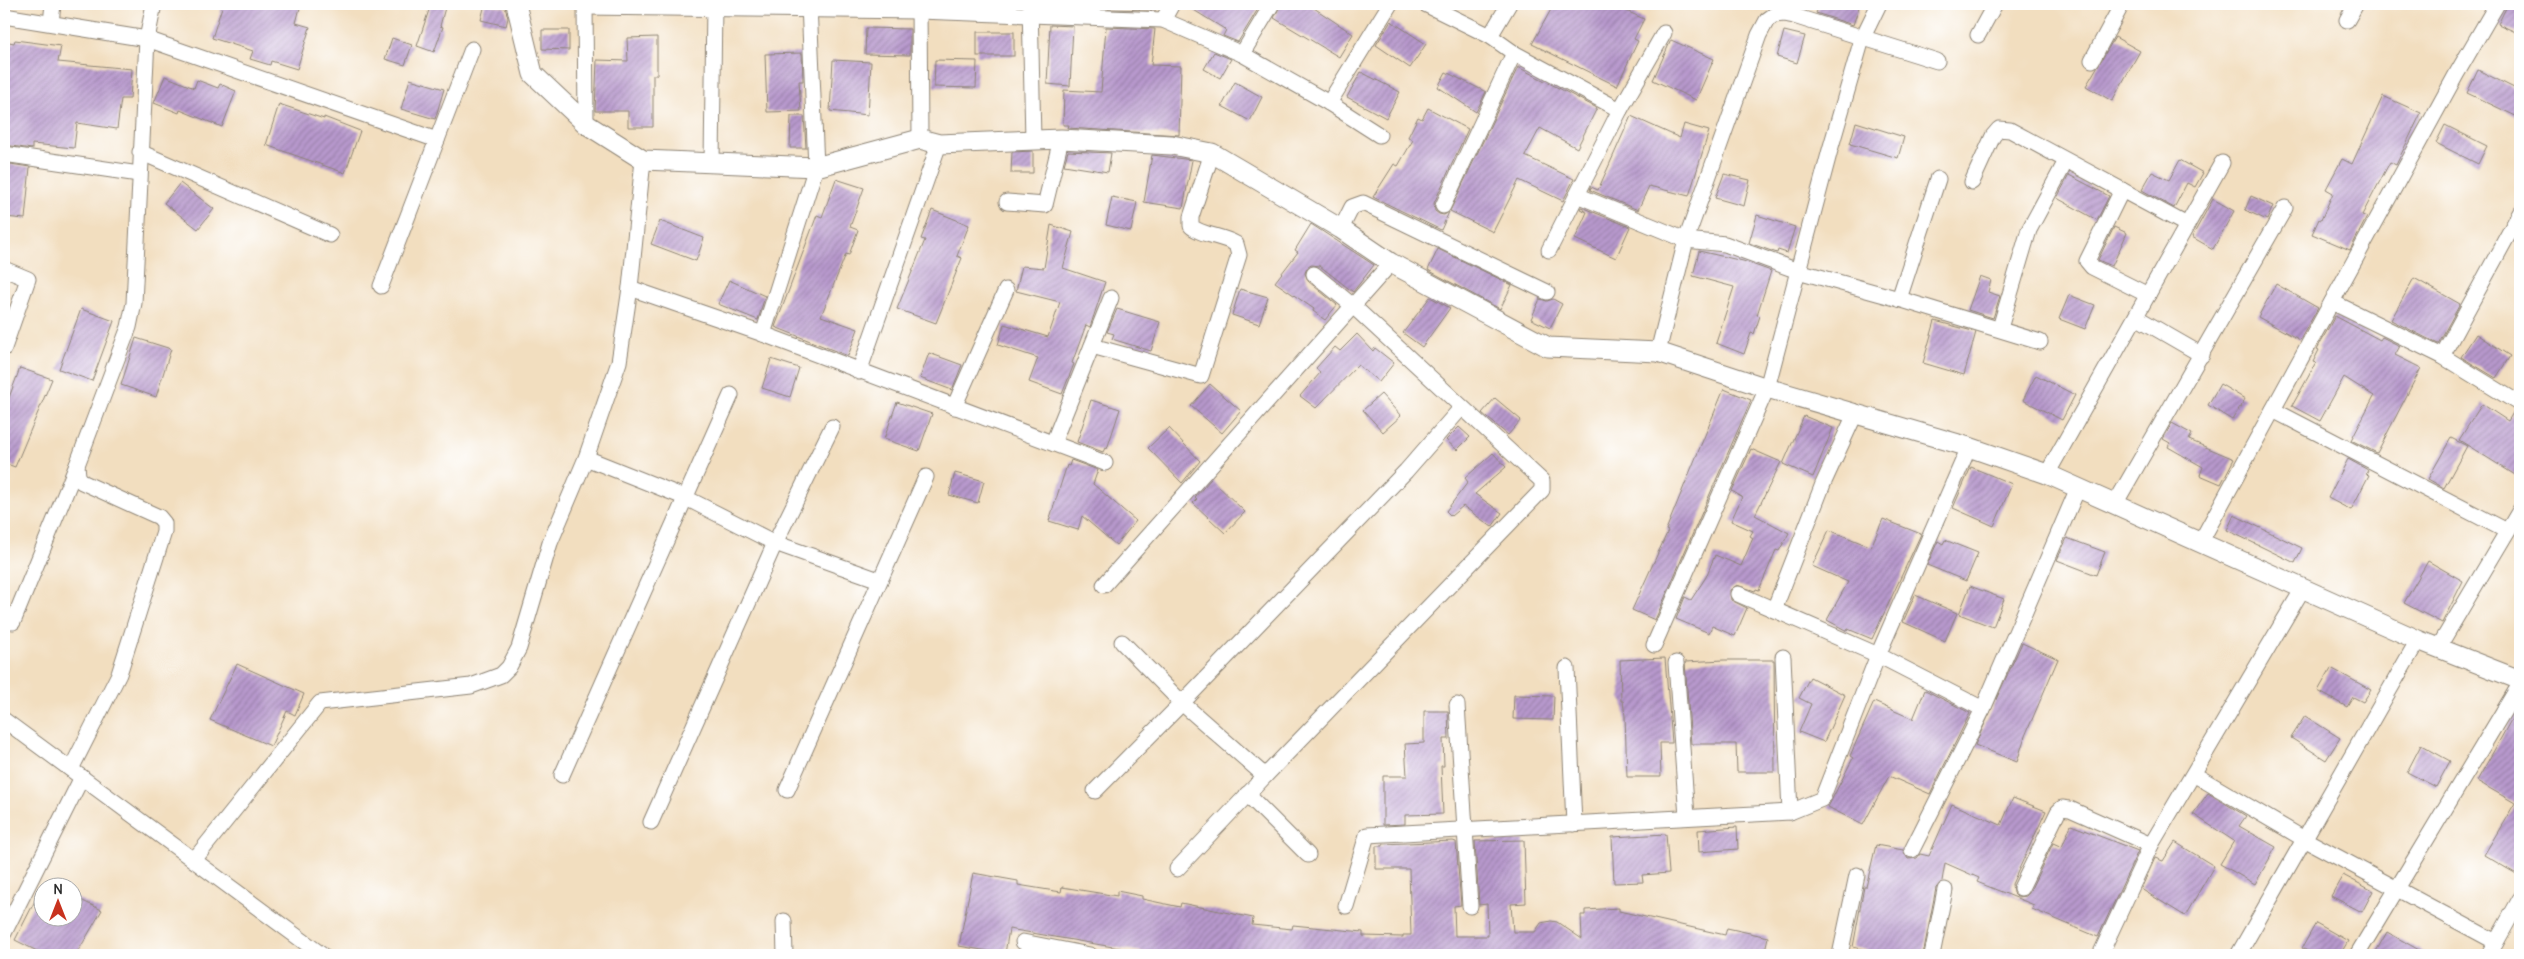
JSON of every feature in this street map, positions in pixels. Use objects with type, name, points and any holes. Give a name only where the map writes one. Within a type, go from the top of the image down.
[{"type":"street","points":[[51,23],[53,4]]},
{"type":"street","points":[[13,622],[77,466],[130,327],[134,303],[147,39],[154,4]]},
{"type":"street","points":[[516,4],[533,74],[586,124],[643,160],[816,167],[920,139],[940,144],[1061,139],[1172,145],[1212,153],[1341,229],[1391,262],[1548,347],[1658,352],[1767,388],[1856,412],[1970,447],[2047,474],[2302,590],[2418,640],[2520,680]]},
{"type":"street","points":[[1163,20],[1172,4]]},
{"type":"street","points":[[1242,54],[1272,4]]},
{"type":"street","points":[[1329,103],[1390,4]]},
{"type":"street","points":[[1425,4],[1490,36],[1514,53],[1620,110]]},
{"type":"street","points":[[1490,36],[1509,4]]},
{"type":"street","points":[[1654,645],[1767,388],[1830,150],[1862,39],[1879,4]]},
{"type":"street","points":[[1978,35],[1995,4]]},
{"type":"street","points":[[2092,60],[2122,4]]},
{"type":"street","points":[[2347,20],[2356,4]]},
{"type":"street","points":[[586,124],[585,5],[1091,10],[1163,20],[1242,54],[1329,103],[1379,135]]},
{"type":"street","points":[[712,163],[714,6]]},
{"type":"street","points":[[763,334],[816,167],[809,7]]},
{"type":"street","points":[[919,8],[920,139]]},
{"type":"street","points":[[2200,543],[2491,8]]},
{"type":"street","points":[[1030,10],[1033,140]]},
{"type":"street","points":[[1658,352],[1686,240],[1750,58],[1767,20],[1774,15],[1784,14],[1937,61]]},
{"type":"street","points":[[4,16],[147,39],[437,140]]},
{"type":"street","points":[[1549,250],[1620,110],[1664,33]]},
{"type":"street","points":[[381,286],[472,48]]},
{"type":"street","points":[[1443,206],[1514,53]]},
{"type":"street","points":[[1972,182],[1993,136],[1999,128],[2010,130],[2187,226]]},
{"type":"street","points":[[1007,202],[1045,205],[1061,139]]},
{"type":"street","points":[[859,372],[940,144]]},
{"type":"street","points":[[140,152],[330,235]]},
{"type":"street","points":[[1092,346],[1201,376],[1239,255],[1236,244],[1224,237],[1195,231],[1191,226],[1191,217],[1212,153]]},
{"type":"street","points":[[4,154],[139,174]]},
{"type":"street","points":[[194,860],[320,703],[471,686],[501,675],[505,671],[519,648],[550,543],[586,458],[619,362],[630,288],[643,160]]},
{"type":"street","points":[[2000,328],[2029,230],[2066,161]]},
{"type":"street","points":[[2047,474],[2222,163]]},
{"type":"street","points":[[1899,299],[1938,178]]},
{"type":"street","points":[[2122,190],[2088,261],[2092,266],[2148,295]]},
{"type":"street","points":[[1577,195],[1686,240],[1725,244],[1798,271],[2000,328],[2040,342]]},
{"type":"street","points":[[1341,229],[1352,207],[1363,203],[1547,292]]},
{"type":"street","points":[[2115,504],[2286,208]]},
{"type":"street","points":[[2442,356],[2520,213]]},
{"type":"street","points":[[1104,585],[1391,262]]},
{"type":"street","points":[[4,269],[28,279],[4,348]]},
{"type":"street","points":[[1177,869],[1264,776],[1538,497],[1542,490],[1542,481],[1353,306],[1314,274]]},
{"type":"street","points":[[630,288],[763,334],[859,372],[1105,463]]},
{"type":"street","points":[[954,407],[1006,290]]},
{"type":"street","points":[[1053,443],[1111,298]]},
{"type":"street","points":[[2332,302],[2442,356],[2520,404]]},
{"type":"street","points":[[2136,317],[2202,354]]},
{"type":"street","points":[[562,774],[731,395]]},
{"type":"street","points":[[1095,791],[1406,471],[1462,407]]},
{"type":"street","points":[[2273,410],[2507,531]]},
{"type":"street","points":[[1774,610],[1823,484],[1856,412]]},
{"type":"street","points":[[651,822],[775,543],[832,426]]},
{"type":"street","points":[[1346,906],[1367,835],[1465,828],[1790,812],[1822,799],[1878,655],[1970,447]]},
{"type":"street","points":[[586,458],[684,497],[775,543],[878,580]]},
{"type":"street","points":[[4,932],[77,773],[119,674],[164,532],[164,522],[160,517],[82,482],[78,476],[77,466]]},
{"type":"street","points":[[787,790],[878,580],[926,478]]},
{"type":"street","points":[[1912,850],[1983,709],[2078,488]]},
{"type":"street","points":[[2438,648],[2520,510]]},
{"type":"street","points":[[2100,955],[2151,845],[2195,774],[2302,590]]},
{"type":"street","points":[[1738,594],[1878,655],[1983,709]]},
{"type":"street","points":[[2238,955],[2418,640]]},
{"type":"street","points":[[1122,642],[1182,703],[1264,776]]},
{"type":"street","points":[[1783,657],[1790,812]]},
{"type":"street","points":[[1676,663],[1687,818]]},
{"type":"street","points":[[1567,668],[1574,824]]},
{"type":"street","points":[[2358,955],[2396,888],[2520,684]]},
{"type":"street","points":[[1457,705],[1470,906]]},
{"type":"street","points":[[4,720],[322,955]]},
{"type":"street","points":[[2195,774],[2304,839],[2496,942]]},
{"type":"street","points":[[1247,794],[1308,856]]},
{"type":"street","points":[[2021,888],[2058,812],[2062,808],[2070,809],[2151,845]]},
{"type":"street","points":[[1840,955],[1857,875]]},
{"type":"street","points":[[1932,955],[1945,890]]},
{"type":"street","points":[[2489,955],[2520,901]]},
{"type":"street","points":[[784,921],[786,955]]},
{"type":"street","points":[[1023,942],[1090,955]]},
{"type":"building","points":[[223,4],[301,4],[296,23],[310,27],[297,69],[271,61],[270,65],[250,59],[253,51],[212,38]]},
{"type":"building","points":[[431,4],[446,4],[440,26],[443,27],[434,52],[417,46]]},
{"type":"building","points":[[485,4],[505,7],[508,18],[506,26],[481,20]]},
{"type":"building","points":[[1108,4],[1157,4],[1156,10],[1108,9]]},
{"type":"building","points":[[1184,4],[1261,4],[1238,42],[1223,36],[1226,30]]},
{"type":"building","points":[[1281,4],[1308,4],[1353,34],[1339,57],[1274,18]]},
{"type":"building","points":[[1554,4],[1611,4],[1644,19],[1634,39],[1638,41],[1617,86],[1532,44]]},
{"type":"building","points":[[1820,4],[1860,4],[1853,25],[1816,13]]},
{"type":"building","points":[[2508,4],[2520,4],[2520,34],[2498,24]]},
{"type":"building","points":[[1391,21],[1426,44],[1410,68],[1376,45]]},
{"type":"building","points":[[1050,25],[1073,26],[1070,86],[1047,84]]},
{"type":"building","points":[[1106,27],[1155,29],[1151,65],[1181,66],[1179,135],[1068,128],[1069,125],[1063,125],[1064,90],[1101,92]]},
{"type":"building","points":[[866,28],[910,29],[910,55],[865,54]]},
{"type":"building","points":[[542,30],[569,30],[569,50],[542,49]]},
{"type":"building","points":[[1784,31],[1805,36],[1797,63],[1777,57]]},
{"type":"building","points":[[977,32],[1014,32],[1014,56],[977,56]]},
{"type":"building","points":[[657,37],[657,75],[653,75],[653,127],[628,127],[628,111],[595,111],[597,60],[628,61],[627,38]]},
{"type":"building","points":[[2115,37],[2140,51],[2112,101],[2086,86]]},
{"type":"building","points":[[392,38],[412,45],[405,65],[385,59]]},
{"type":"building","points":[[15,40],[61,46],[58,62],[132,69],[130,99],[121,99],[117,129],[77,123],[74,148],[32,144],[32,149],[4,145],[4,41],[14,43]]},
{"type":"building","points":[[1671,40],[1714,59],[1696,100],[1653,80]]},
{"type":"building","points":[[1214,52],[1231,59],[1220,78],[1204,69]]},
{"type":"building","points":[[802,53],[803,81],[799,81],[801,111],[767,112],[765,54]]},
{"type":"building","points":[[833,60],[871,62],[868,115],[830,111]]},
{"type":"building","points":[[935,60],[977,61],[976,88],[934,87]]},
{"type":"building","points":[[1518,67],[1597,108],[1577,148],[1540,128],[1525,156],[1574,179],[1563,201],[1519,180],[1493,232],[1450,211]]},
{"type":"building","points":[[2478,70],[2520,91],[2520,118],[2467,93]]},
{"type":"building","points":[[1361,72],[1400,92],[1386,118],[1347,97]]},
{"type":"building","points":[[1446,72],[1486,92],[1476,112],[1438,87]]},
{"type":"building","points":[[165,76],[194,88],[197,80],[218,88],[220,84],[236,91],[222,127],[180,110],[179,113],[154,103]]},
{"type":"building","points":[[410,79],[444,89],[435,119],[401,109]]},
{"type":"building","points":[[1235,82],[1262,97],[1250,121],[1222,106]]},
{"type":"building","points":[[2383,96],[2421,113],[2396,165],[2390,162],[2362,215],[2367,217],[2350,250],[2312,234],[2319,219],[2321,220],[2333,193],[2326,189],[2342,159],[2352,164]]},
{"type":"building","points":[[279,104],[324,119],[324,117],[360,131],[345,173],[266,145]]},
{"type":"building","points":[[1428,108],[1468,129],[1434,203],[1435,211],[1439,214],[1444,215],[1449,212],[1441,230],[1373,197],[1394,164],[1398,166],[1413,140],[1408,137],[1418,117],[1422,119]]},
{"type":"building","points":[[791,116],[804,116],[806,148],[790,148]]},
{"type":"building","points":[[1631,116],[1680,138],[1684,124],[1709,131],[1689,196],[1649,186],[1638,210],[1590,190],[1591,187],[1598,190]]},
{"type":"building","points":[[1856,122],[1904,137],[1898,158],[1850,144]]},
{"type":"building","points":[[2445,125],[2487,146],[2478,164],[2436,143]]},
{"type":"building","points":[[1033,151],[1033,173],[1011,173],[1012,152]]},
{"type":"building","points":[[1068,151],[1111,153],[1108,172],[1064,165]]},
{"type":"building","points":[[1152,155],[1192,160],[1183,208],[1144,202]]},
{"type":"building","points":[[2180,160],[2203,173],[2195,187],[2187,183],[2174,208],[2142,190],[2152,172],[2169,180]]},
{"type":"building","points":[[4,163],[30,167],[25,219],[5,217],[10,165]]},
{"type":"building","points":[[1724,174],[1750,180],[1744,206],[1715,198]]},
{"type":"building","points":[[2069,175],[2109,196],[2097,220],[2057,198]]},
{"type":"building","points":[[836,179],[864,188],[850,227],[858,230],[849,255],[846,254],[821,316],[858,329],[848,356],[775,327],[817,215],[822,217]]},
{"type":"building","points":[[180,183],[214,209],[198,229],[164,203]]},
{"type":"building","points":[[2251,196],[2273,206],[2267,220],[2245,210]]},
{"type":"building","points":[[1112,197],[1137,202],[1131,231],[1106,225]]},
{"type":"building","points":[[2213,199],[2234,211],[2213,249],[2192,237]]},
{"type":"building","points":[[1581,207],[1630,227],[1616,258],[1575,239],[1587,212],[1580,209]]},
{"type":"building","points":[[932,210],[969,225],[957,256],[962,258],[936,323],[897,309],[925,240],[921,239]]},
{"type":"building","points":[[1757,215],[1795,227],[1787,253],[1778,250],[1777,253],[1749,243]]},
{"type":"building","points":[[660,221],[704,238],[696,261],[651,244]]},
{"type":"building","points":[[1311,224],[1374,265],[1353,292],[1320,266],[1311,265],[1307,268],[1305,273],[1308,281],[1337,305],[1325,320],[1313,311],[1314,309],[1275,282],[1298,252],[1295,250]]},
{"type":"building","points":[[1051,225],[1073,232],[1063,268],[1105,282],[1090,327],[1086,325],[1062,394],[1029,382],[1038,358],[998,345],[1004,324],[1048,337],[1060,302],[1016,291],[1022,266],[1044,268]]},
{"type":"building","points":[[2114,227],[2127,233],[2112,266],[2098,260]]},
{"type":"building","points":[[1438,249],[1512,285],[1500,309],[1428,270]]},
{"type":"building","points":[[1699,251],[1743,261],[1771,271],[1757,315],[1760,316],[1754,334],[1751,333],[1744,354],[1716,343],[1734,287],[1693,276]]},
{"type":"building","points":[[1980,276],[1991,280],[1988,292],[2000,296],[1993,318],[1968,310]]},
{"type":"building","points":[[2414,278],[2460,304],[2438,344],[2391,320]]},
{"type":"building","points":[[729,280],[765,296],[758,320],[718,304]]},
{"type":"building","points":[[2276,284],[2318,308],[2300,340],[2258,317]]},
{"type":"building","points":[[1240,289],[1268,297],[1259,324],[1232,315]]},
{"type":"building","points":[[2069,295],[2095,305],[2085,329],[2059,319]]},
{"type":"building","points":[[1430,297],[1450,308],[1422,347],[1403,333]]},
{"type":"building","points":[[1540,299],[1547,301],[1553,299],[1562,304],[1550,328],[1531,319]]},
{"type":"building","points":[[81,309],[114,321],[92,381],[59,369]]},
{"type":"building","points":[[1117,309],[1160,322],[1151,351],[1112,339],[1114,334],[1107,332]]},
{"type":"building","points":[[2335,316],[2380,340],[2382,337],[2400,346],[2395,355],[2421,368],[2377,453],[2351,440],[2374,396],[2344,377],[2320,421],[2292,406],[2316,363],[2313,362],[2319,350],[2317,349]]},
{"type":"building","points":[[1935,321],[1976,332],[1964,375],[1923,363]]},
{"type":"building","points":[[1357,334],[1373,351],[1375,348],[1394,363],[1379,382],[1358,365],[1316,408],[1300,396],[1320,373],[1316,368],[1335,347],[1340,351]]},
{"type":"building","points":[[2476,334],[2510,356],[2496,378],[2461,357]]},
{"type":"building","points":[[136,338],[171,349],[156,397],[121,385]]},
{"type":"building","points":[[929,353],[962,365],[952,390],[920,378]]},
{"type":"building","points":[[771,359],[799,368],[790,397],[762,388]]},
{"type":"building","points":[[20,368],[52,379],[15,467],[4,463],[4,411]]},
{"type":"building","points":[[2036,375],[2075,395],[2062,420],[2023,400]]},
{"type":"building","points":[[1210,384],[1241,411],[1222,433],[1191,406]]},
{"type":"building","points":[[2220,384],[2245,399],[2232,420],[2208,405]]},
{"type":"building","points":[[1724,389],[1751,400],[1655,620],[1632,610],[1668,531],[1666,530]]},
{"type":"building","points":[[1381,394],[1401,416],[1383,432],[1363,410]]},
{"type":"building","points":[[1495,398],[1521,420],[1508,435],[1482,413]]},
{"type":"building","points":[[1091,400],[1120,409],[1107,449],[1105,448],[1103,452],[1077,442]]},
{"type":"building","points":[[897,402],[932,414],[919,451],[884,439]]},
{"type":"building","points":[[2482,404],[2508,421],[2514,411],[2520,413],[2520,478],[2459,440]]},
{"type":"building","points":[[1804,416],[1833,428],[1813,477],[1783,464]]},
{"type":"building","points":[[2172,423],[2192,434],[2189,440],[2234,459],[2221,484],[2200,475],[2203,467],[2168,447],[2170,443],[2163,439]]},
{"type":"building","points":[[1459,427],[1470,437],[1457,450],[1446,440]]},
{"type":"building","points":[[1169,428],[1200,461],[1182,483],[1148,448]]},
{"type":"building","points":[[2451,438],[2467,446],[2444,488],[2428,479]]},
{"type":"building","points":[[1751,449],[1781,462],[1755,515],[1789,533],[1779,551],[1776,550],[1759,590],[1756,589],[1755,591],[1737,585],[1730,590],[1731,600],[1747,608],[1735,636],[1712,626],[1709,633],[1676,619],[1685,597],[1691,600],[1706,577],[1715,555],[1741,566],[1753,538],[1750,536],[1753,531],[1731,521],[1742,497],[1732,491]]},
{"type":"building","points":[[1493,453],[1506,467],[1475,494],[1502,513],[1492,527],[1463,506],[1451,516],[1446,511],[1468,482],[1465,478]]},
{"type":"building","points":[[2348,459],[2368,470],[2366,474],[2369,475],[2351,510],[2328,498]]},
{"type":"building","points":[[1071,460],[1098,470],[1093,484],[1136,521],[1116,545],[1082,516],[1078,530],[1049,521],[1067,465],[1069,466]]},
{"type":"building","points":[[1971,467],[2012,484],[1994,526],[1953,508]]},
{"type":"building","points":[[955,473],[984,481],[978,503],[949,495]]},
{"type":"building","points":[[1211,479],[1245,512],[1225,533],[1193,503],[1197,499],[1195,497]]},
{"type":"building","points":[[2234,515],[2302,548],[2295,563],[2227,530]]},
{"type":"building","points":[[1883,519],[1921,534],[1872,639],[1848,629],[1847,631],[1827,620],[1848,582],[1812,566],[1829,530],[1871,547]]},
{"type":"building","points":[[2067,538],[2105,552],[2096,575],[2057,560]]},
{"type":"building","points":[[1945,540],[1978,553],[1966,581],[1927,565],[1938,541],[1943,544]]},
{"type":"building","points":[[2428,561],[2463,581],[2442,623],[2404,603]]},
{"type":"building","points":[[1970,586],[2004,599],[1993,627],[1959,614]]},
{"type":"building","points":[[1915,595],[1957,613],[1945,641],[1903,622]]},
{"type":"building","points":[[2022,643],[2058,659],[2025,736],[2017,762],[1975,745]]},
{"type":"building","points":[[1665,658],[1672,743],[1660,743],[1661,777],[1627,777],[1625,716],[1623,701],[1621,701],[1620,660]]},
{"type":"building","points":[[1774,660],[1775,772],[1737,772],[1736,744],[1691,744],[1685,662]]},
{"type":"building","points":[[237,664],[304,694],[295,715],[287,711],[271,746],[210,720]]},
{"type":"building","points":[[2331,668],[2371,690],[2363,702],[2353,697],[2347,707],[2318,691]]},
{"type":"building","points":[[1810,677],[1845,695],[1824,742],[1799,732],[1811,704],[1799,698]]},
{"type":"building","points":[[1925,690],[1970,713],[1930,794],[1889,776],[1863,825],[1828,807],[1853,758],[1850,756],[1874,702],[1913,719]]},
{"type":"building","points":[[1514,695],[1554,696],[1553,720],[1513,719]]},
{"type":"building","points":[[2520,704],[2520,876],[2484,855],[2515,803],[2477,781]]},
{"type":"building","points":[[1424,711],[1448,711],[1449,739],[1443,739],[1444,766],[1441,766],[1443,814],[1405,815],[1405,824],[1383,825],[1383,776],[1407,776],[1405,744],[1424,743]]},
{"type":"building","points":[[2305,716],[2340,738],[2326,760],[2291,738]]},
{"type":"building","points":[[2421,745],[2450,761],[2436,787],[2407,772]]},
{"type":"building","points":[[2208,793],[2246,816],[2239,826],[2276,847],[2255,884],[2220,864],[2234,841],[2193,814]]},
{"type":"building","points":[[2013,798],[2046,811],[2012,884],[2013,893],[2017,897],[2026,896],[2029,893],[2053,843],[2062,847],[2071,825],[2138,851],[2098,937],[2032,909],[2034,905],[1977,882],[1979,878],[1945,863],[1942,881],[1936,888],[1923,955],[1888,955],[1853,947],[1864,887],[1866,887],[1876,845],[1903,850],[1908,859],[1917,858],[1920,854],[1929,856],[1952,804],[2001,825]]},
{"type":"building","points":[[1737,827],[1738,849],[1699,852],[1698,830]]},
{"type":"building","points":[[1666,834],[1669,873],[1642,875],[1643,882],[1614,883],[1612,837]]},
{"type":"building","points":[[1524,840],[1526,903],[1511,904],[1513,932],[1535,932],[1541,923],[1551,921],[1557,922],[1582,939],[1581,915],[1585,915],[1585,910],[1619,908],[1619,911],[1725,935],[1727,928],[1768,937],[1764,955],[1159,955],[1009,929],[1005,954],[959,946],[973,873],[1018,881],[1018,885],[1061,892],[1062,887],[1117,896],[1117,891],[1142,896],[1142,899],[1180,907],[1181,903],[1253,918],[1252,925],[1292,929],[1293,925],[1363,932],[1363,936],[1403,937],[1403,935],[1411,935],[1409,869],[1376,869],[1376,846],[1383,846],[1383,844],[1453,841],[1456,842],[1461,905],[1454,906],[1455,936],[1488,936],[1487,904],[1479,905],[1475,841]]},
{"type":"building","points":[[2175,842],[2214,866],[2185,916],[2141,889],[2155,858],[2163,861]]},
{"type":"building","points":[[2343,875],[2373,891],[2362,912],[2331,896]]},
{"type":"building","points":[[82,901],[102,910],[76,955],[45,955],[15,940],[32,907],[32,926],[82,926]]},
{"type":"building","points":[[2316,923],[2348,941],[2340,955],[2315,955],[2302,948]]},
{"type":"building","points":[[2387,932],[2428,955],[2374,955]]}]
